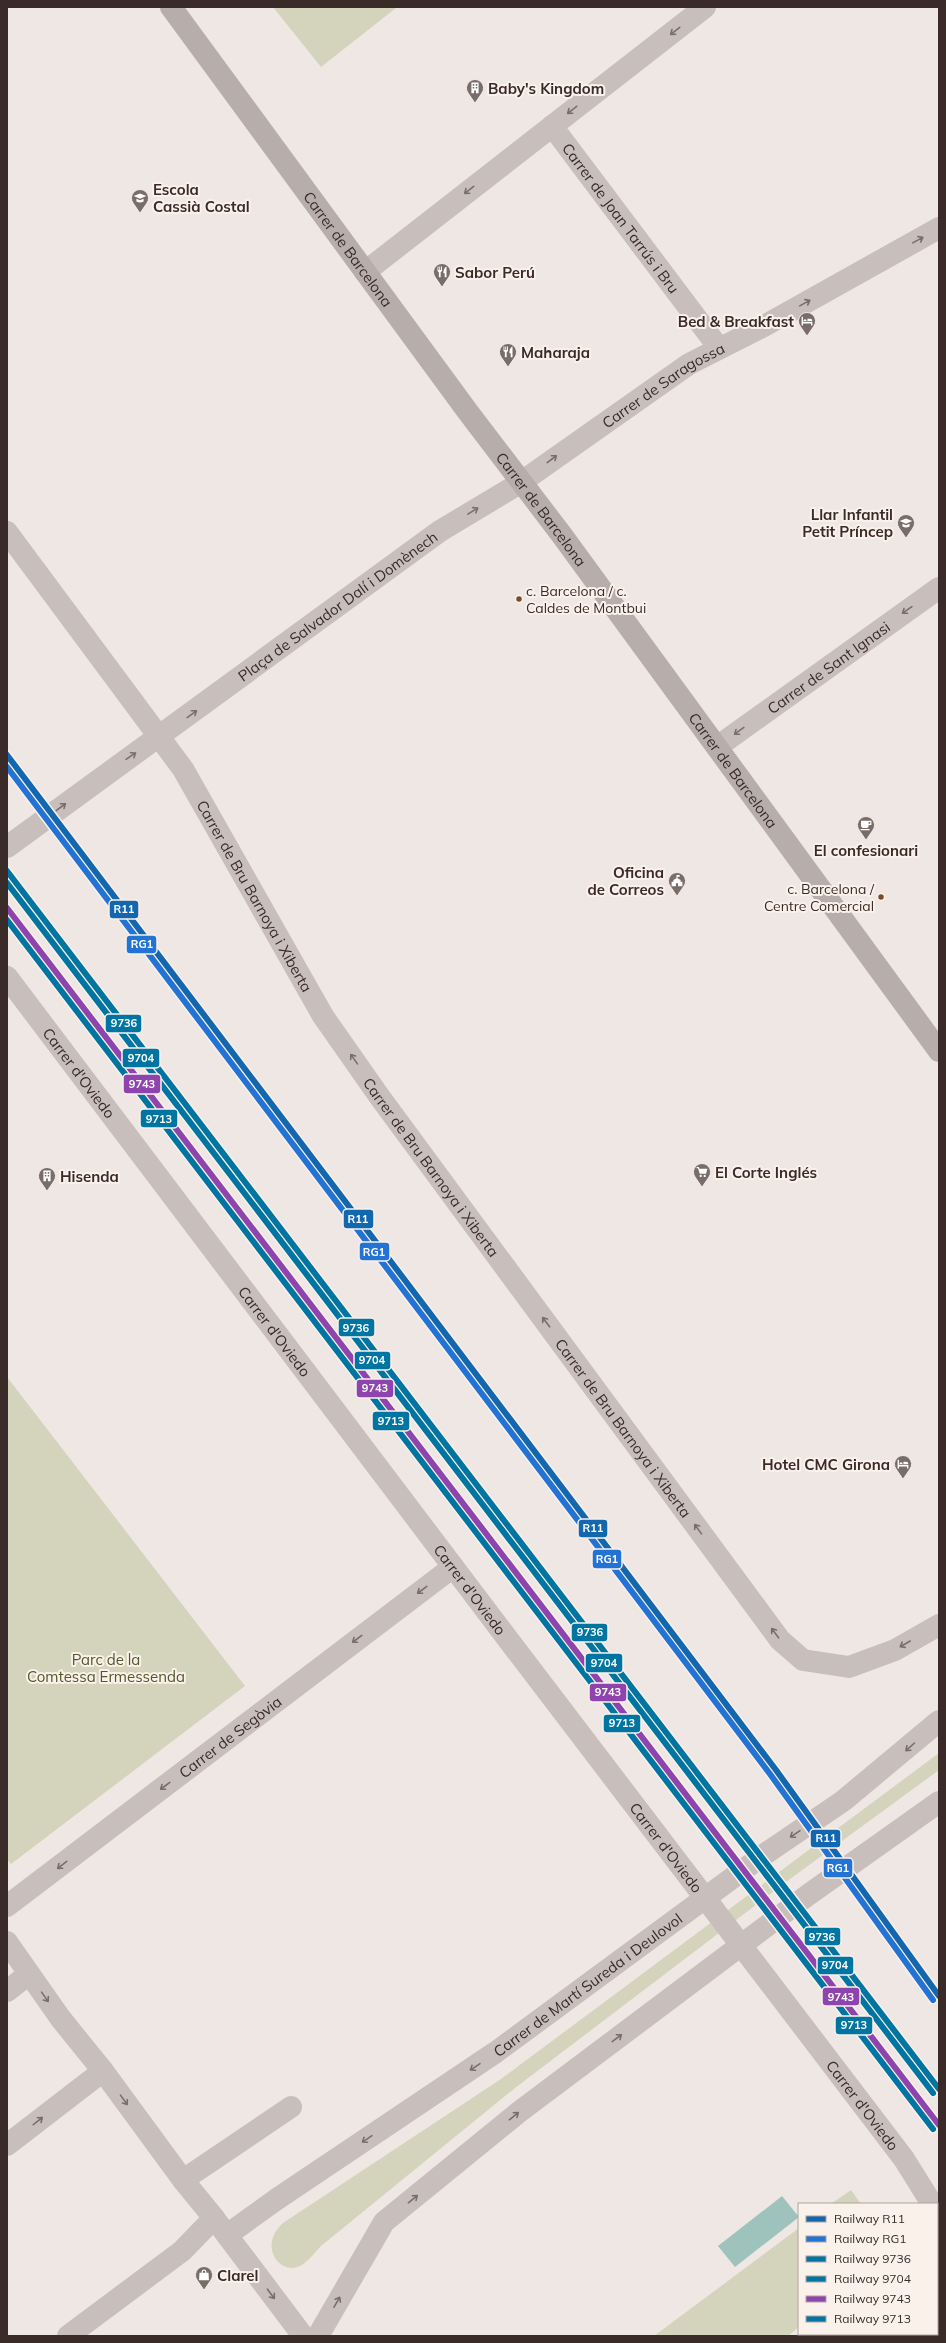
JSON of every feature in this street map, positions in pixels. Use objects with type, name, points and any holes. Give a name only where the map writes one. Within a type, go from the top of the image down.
[{"type":"main road","name":"Carrer de Barcelona","points":[[171,7],[520,483],[561,534],[939,1051]]},
{"type":"street","points":[[365,272],[705,7]]},
{"type":"street","name":"Carrer de Joan Tarrús i Bru","points":[[552,126],[719,348]]},
{"type":"street","name":"Carrer de Saragossa","points":[[520,483],[689,364],[939,228]]},
{"type":"street","name":"Plaça de Salvador Dalí i Domènech","points":[[7,848],[102,776],[160,737],[440,531],[520,483]]},
{"type":"street","name":"Carrer de Bru Barnoya i Xiberta","points":[[7,532],[183,769],[328,1022],[379,1096],[780,1640],[803,1660],[849,1667],[894,1650],[939,1625]]},
{"type":"street","name":"Carrer de Sant Ignasi","points":[[717,747],[939,588]]},
{"type":"street","name":"Carrer d'Oviedo","points":[[7,977],[453,1567],[904,2159],[931,2203]]},
{"type":"street","name":"Carrer de Segòvia","points":[[7,1906],[453,1567]]},
{"type":"street","name":"Carrer de Martí Sureda i Deulovol","points":[[68,2336],[182,2251],[221,2227],[284,2195],[496,2052],[762,1856],[843,1801],[939,1722]]},
{"type":"street","points":[[318,2336],[384,2222],[526,2107],[808,1895],[939,1802]]},
{"type":"street","points":[[7,1942],[61,2019],[103,2071],[183,2180],[221,2227],[303,2336]]},
{"type":"street","points":[[7,1991],[29,1974]]},
{"type":"street","points":[[7,2145],[103,2071]]},
{"type":"street","points":[[183,2180],[292,2107]]},
{"type":"green space","points":[[273,7],[395,7],[396,8],[321,67]]},
{"type":"green space","name":"Parc de la Comtessa Ermessenda","points":[[7,1377],[245,1686],[11,1864],[7,1859]]},
{"type":"green space","points":[[939,1753],[939,1770],[790,1879],[515,2088],[321,2246],[306,2262],[300,2266],[292,2268],[285,2267],[279,2263],[274,2256],[272,2240],[283,2223],[501,2079]]},
{"type":"green space","points":[[851,2190],[860,2203],[832,2203]]},
{"type":"green space","points":[[798,2229],[798,2328],[788,2336],[654,2336]]},
{"type":"water","points":[[782,2196],[798,2216],[798,2218],[735,2267],[718,2246]]},
{"type":"rail line","name":"R11","points":[[7,755],[776,1770],[939,1996]]},
{"type":"rail line","name":"RG1","points":[[7,767],[770,1774],[933,2000]]},
{"type":"rail line","name":"9736","points":[[7,871],[939,2089]]},
{"type":"rail line","name":"9704","points":[[7,883],[933,2093]]},
{"type":"rail line","name":"9743","points":[[7,908],[939,2125]]},
{"type":"rail line","name":"9713","points":[[7,920],[933,2129]]},
{"type":"place","name":"Baby's Kingdom","points":[[475,103]]},
{"type":"place","name":"Escola Cassià Costal","points":[[140,213]]},
{"type":"place","name":"Sabor Perú","points":[[442,287]]},
{"type":"place","name":"Bed & Breakfast","points":[[807,336]]},
{"type":"place","name":"Maharaja","points":[[508,367]]},
{"type":"place","name":"Llar Infantil Petit Príncep","points":[[906,538]]},
{"type":"place","name":"c. Barcelona / c. Caldes de Montbui","points":[[519,599]]},
{"type":"place","name":"El confesionari","points":[[866,840]]},
{"type":"place","name":"Oficina de Correos","points":[[677,896]]},
{"type":"place","name":"c. Barcelona / Centre Comercial","points":[[881,897]]},
{"type":"place","name":"El Corte Inglés","points":[[702,1187]]},
{"type":"place","name":"Hisenda","points":[[47,1191]]},
{"type":"place","name":"Hotel CMC Girona","points":[[903,1479]]},
{"type":"place","name":"Clarel","points":[[204,2290]]}]
